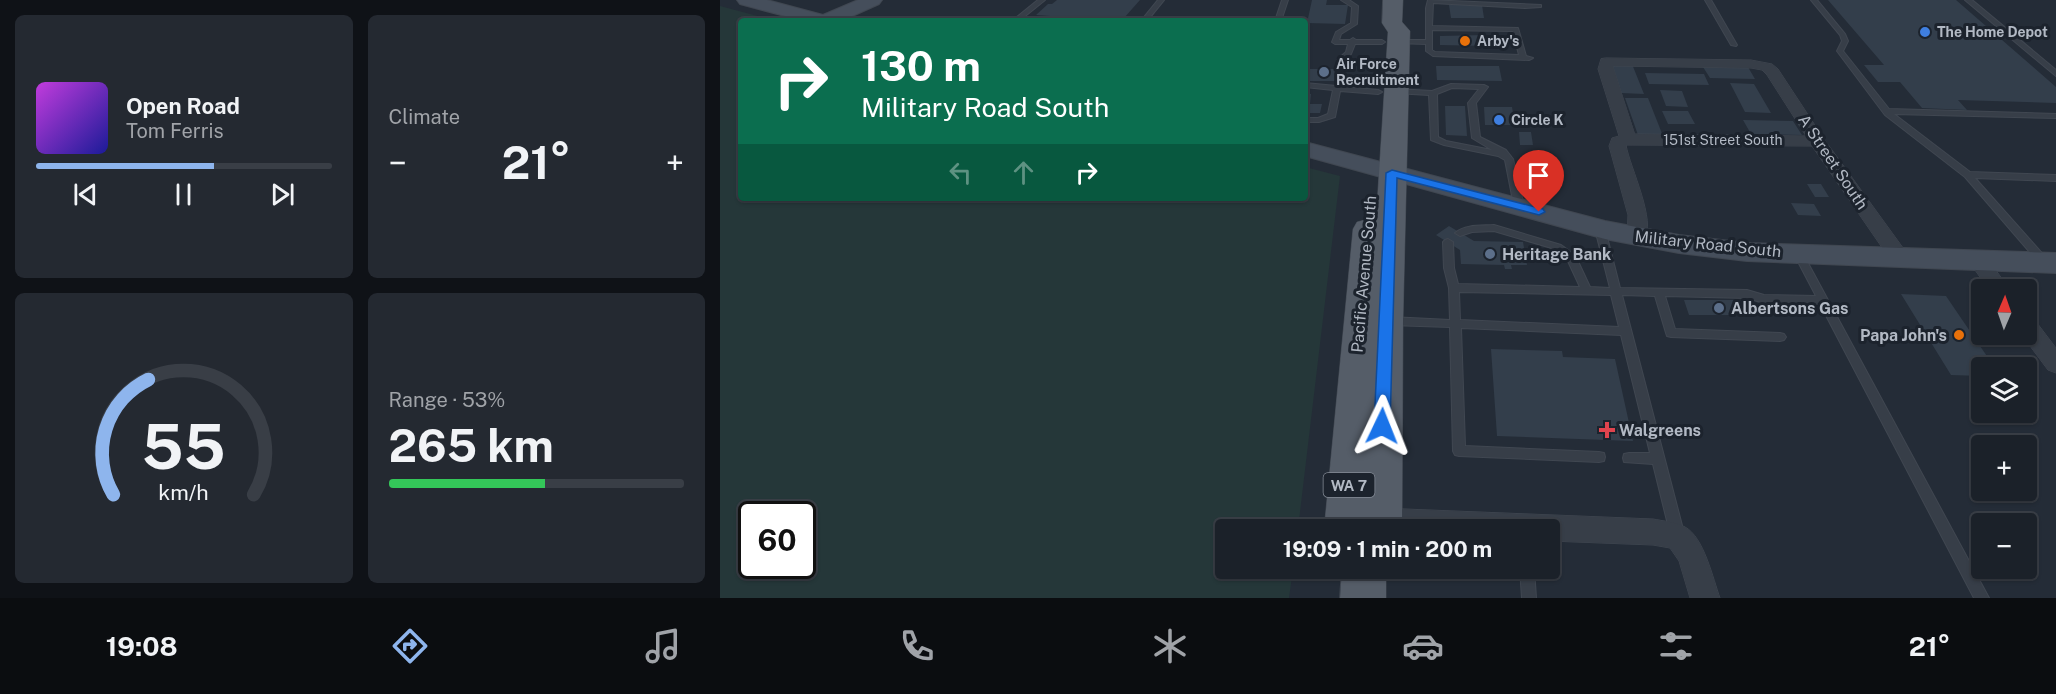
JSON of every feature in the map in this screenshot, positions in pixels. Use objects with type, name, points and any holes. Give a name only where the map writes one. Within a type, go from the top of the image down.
[{"type":"main road","points":[[746,0],[814,18]]},
{"type":"main road","points":[[832,18],[873,0]]},
{"type":"main road","name":"Pacific Avenue South","points":[[1369,519],[1386,321],[1381,171],[1393,0]]},
{"type":"main road","name":"Military Road South","points":[[1308,150],[1637,237],[1747,252],[2050,262]]},
{"type":"main road","name":"Pacific Avenue South","points":[[1368,519],[1371,190],[1381,171]]},
{"type":"main road","points":[[1363,598],[1364,579]]},
{"type":"street","name":"A Street South","points":[[1628,139],[1605,69],[1606,62],[1727,63],[1767,67],[1773,72],[1817,141],[1899,257]]},
{"type":"street","name":"151st Street South","points":[[1628,139],[1817,141]]},
{"type":"street","points":[[1628,139],[1618,142],[1617,146],[1637,215],[1637,237]]},
{"type":"street","points":[[1978,260],[1992,279]]},
{"type":"street","points":[[2037,339],[2056,364]]},
{"type":"street","points":[[1560,529],[1653,532],[1678,537],[1691,555],[1705,598]]},
{"type":"lane","points":[[1019,18],[1042,0]]},
{"type":"lane","points":[[1146,18],[1161,0]]},
{"type":"lane","points":[[1279,18],[1285,0]]},
{"type":"lane","points":[[1344,0],[1355,6],[1354,24],[1339,32],[1335,42],[1391,36],[1429,42]]},
{"type":"lane","points":[[1429,28],[1516,29],[1526,58],[1438,55],[1429,51],[1429,28],[1431,0],[1539,6]]},
{"type":"lane","points":[[1708,0],[1734,45]]},
{"type":"lane","points":[[1814,0],[1843,35],[1845,40],[1840,51],[1887,111],[1905,128],[1968,175],[2050,262]]},
{"type":"lane","points":[[1968,0],[2056,74]]},
{"type":"lane","points":[[1341,60],[1349,53],[1353,40]]},
{"type":"lane","points":[[1308,85],[1387,92],[1433,93],[1451,86],[1484,87],[1472,103],[1476,138],[1503,152],[1509,159],[1519,206]]},
{"type":"lane","points":[[1308,120],[1319,120],[1332,115],[1337,87]]},
{"type":"lane","points":[[1433,93],[1435,139],[1444,143],[1501,154],[1509,159]]},
{"type":"lane","points":[[1887,111],[2056,116]]},
{"type":"lane","points":[[1968,175],[2056,178]]},
{"type":"lane","points":[[1460,233],[1472,228],[1494,228],[1558,247],[1571,257],[1587,291]]},
{"type":"lane","points":[[1600,229],[1678,537]]},
{"type":"lane","points":[[1448,242],[1449,268],[1454,288],[1460,451],[1599,457]]},
{"type":"lane","points":[[1799,254],[1982,598]]},
{"type":"lane","points":[[1454,288],[1748,294],[1764,299],[1824,300]]},
{"type":"lane","points":[[1659,293],[1671,333],[1780,337]]},
{"type":"lane","points":[[1386,321],[1627,331]]},
{"type":"lane","points":[[1629,458],[1659,459]]},
{"type":"lane","points":[[1528,579],[1529,598]]},
{"type":"shaded area","points":[[720,6],[765,18],[738,18],[738,201],[1308,201],[1308,168],[1340,176],[1299,519],[1215,519],[1215,579],[1292,579],[1289,598],[720,598]]},
{"type":"building","points":[[1057,0],[1140,0],[1124,18],[1048,18],[1050,16],[1036,15],[1048,4]]},
{"type":"building","points":[[1312,0],[1327,0],[1326,5],[1348,5],[1345,24],[1308,23]]},
{"type":"building","name":"The Home Depot","points":[[1828,0],[1956,0],[2056,87],[2056,103],[1958,100],[1967,110],[1922,108],[1900,82],[1878,82],[1864,65],[1884,65]]},
{"type":"building","points":[[1449,5],[1482,5],[1484,18],[1451,18]]},
{"type":"building","name":"Arby's","points":[[1485,35],[1490,37],[1491,44],[1487,46],[1440,45],[1440,36]]},
{"type":"building","points":[[1611,64],[1632,64],[1644,94],[1621,93]]},
{"type":"building","points":[[1436,66],[1499,66],[1502,81],[1437,80]]},
{"type":"building","points":[[1703,67],[1748,67],[1755,79],[1710,78]]},
{"type":"building","points":[[1308,69],[1338,69],[1337,81],[1308,81]]},
{"type":"building","points":[[1645,73],[1704,74],[1709,85],[1649,84]]},
{"type":"building","points":[[1730,83],[1754,84],[1771,113],[1745,112]]},
{"type":"building","points":[[1660,90],[1682,91],[1688,107],[1666,106]]},
{"type":"building","points":[[1308,94],[1311,94],[1310,104],[1322,104],[1320,113],[1308,113]]},
{"type":"building","points":[[1625,98],[1648,98],[1663,136],[1638,135]]},
{"type":"building","points":[[1445,106],[1465,106],[1467,136],[1446,135]]},
{"type":"building","name":"Circle K","points":[[1484,107],[1512,107],[1515,125],[1485,125]]},
{"type":"building","points":[[1662,111],[1688,111],[1695,124],[1668,124]]},
{"type":"building","points":[[1743,120],[1793,121],[1802,135],[1751,134]]},
{"type":"building","points":[[1519,132],[1531,132],[1533,145],[1520,145]]},
{"type":"building","points":[[1807,184],[1821,184],[1829,197],[1815,197]]},
{"type":"building","points":[[1791,203],[1814,204],[1821,216],[1798,215]]},
{"type":"building","points":[[1449,226],[1474,241],[1523,242],[1527,265],[1511,265],[1512,269],[1505,269],[1504,265],[1461,264],[1460,250],[1436,235]]},
{"type":"building","points":[[1901,294],[1946,296],[1971,333],[1971,345],[1979,345],[1988,357],[1971,357],[1971,376],[1951,375]]},
{"type":"building","name":"Albertsons Gas","points":[[1684,300],[1748,300],[1755,315],[1689,315]]},
{"type":"building","name":"Walgreens","points":[[1491,349],[1562,351],[1563,357],[1615,359],[1633,441],[1497,436]]},
{"type":"place","name":"The Home Depot","points":[[1925,32]]},
{"type":"place","name":"Arby's","points":[[1465,41]]},
{"type":"place","name":"Air Force Recruitment","points":[[1324,72]]},
{"type":"place","name":"Circle K","points":[[1499,120]]},
{"type":"place","name":"Heritage Bank","points":[[1490,254]]},
{"type":"place","name":"Albertsons Gas","points":[[1719,308]]},
{"type":"place","name":"Papa John's","points":[[1959,335]]},
{"type":"place","name":"Walgreens","points":[[1607,430]]},
{"type":"route","points":[[1382,426],[1392,173],[1539,212]]}]
